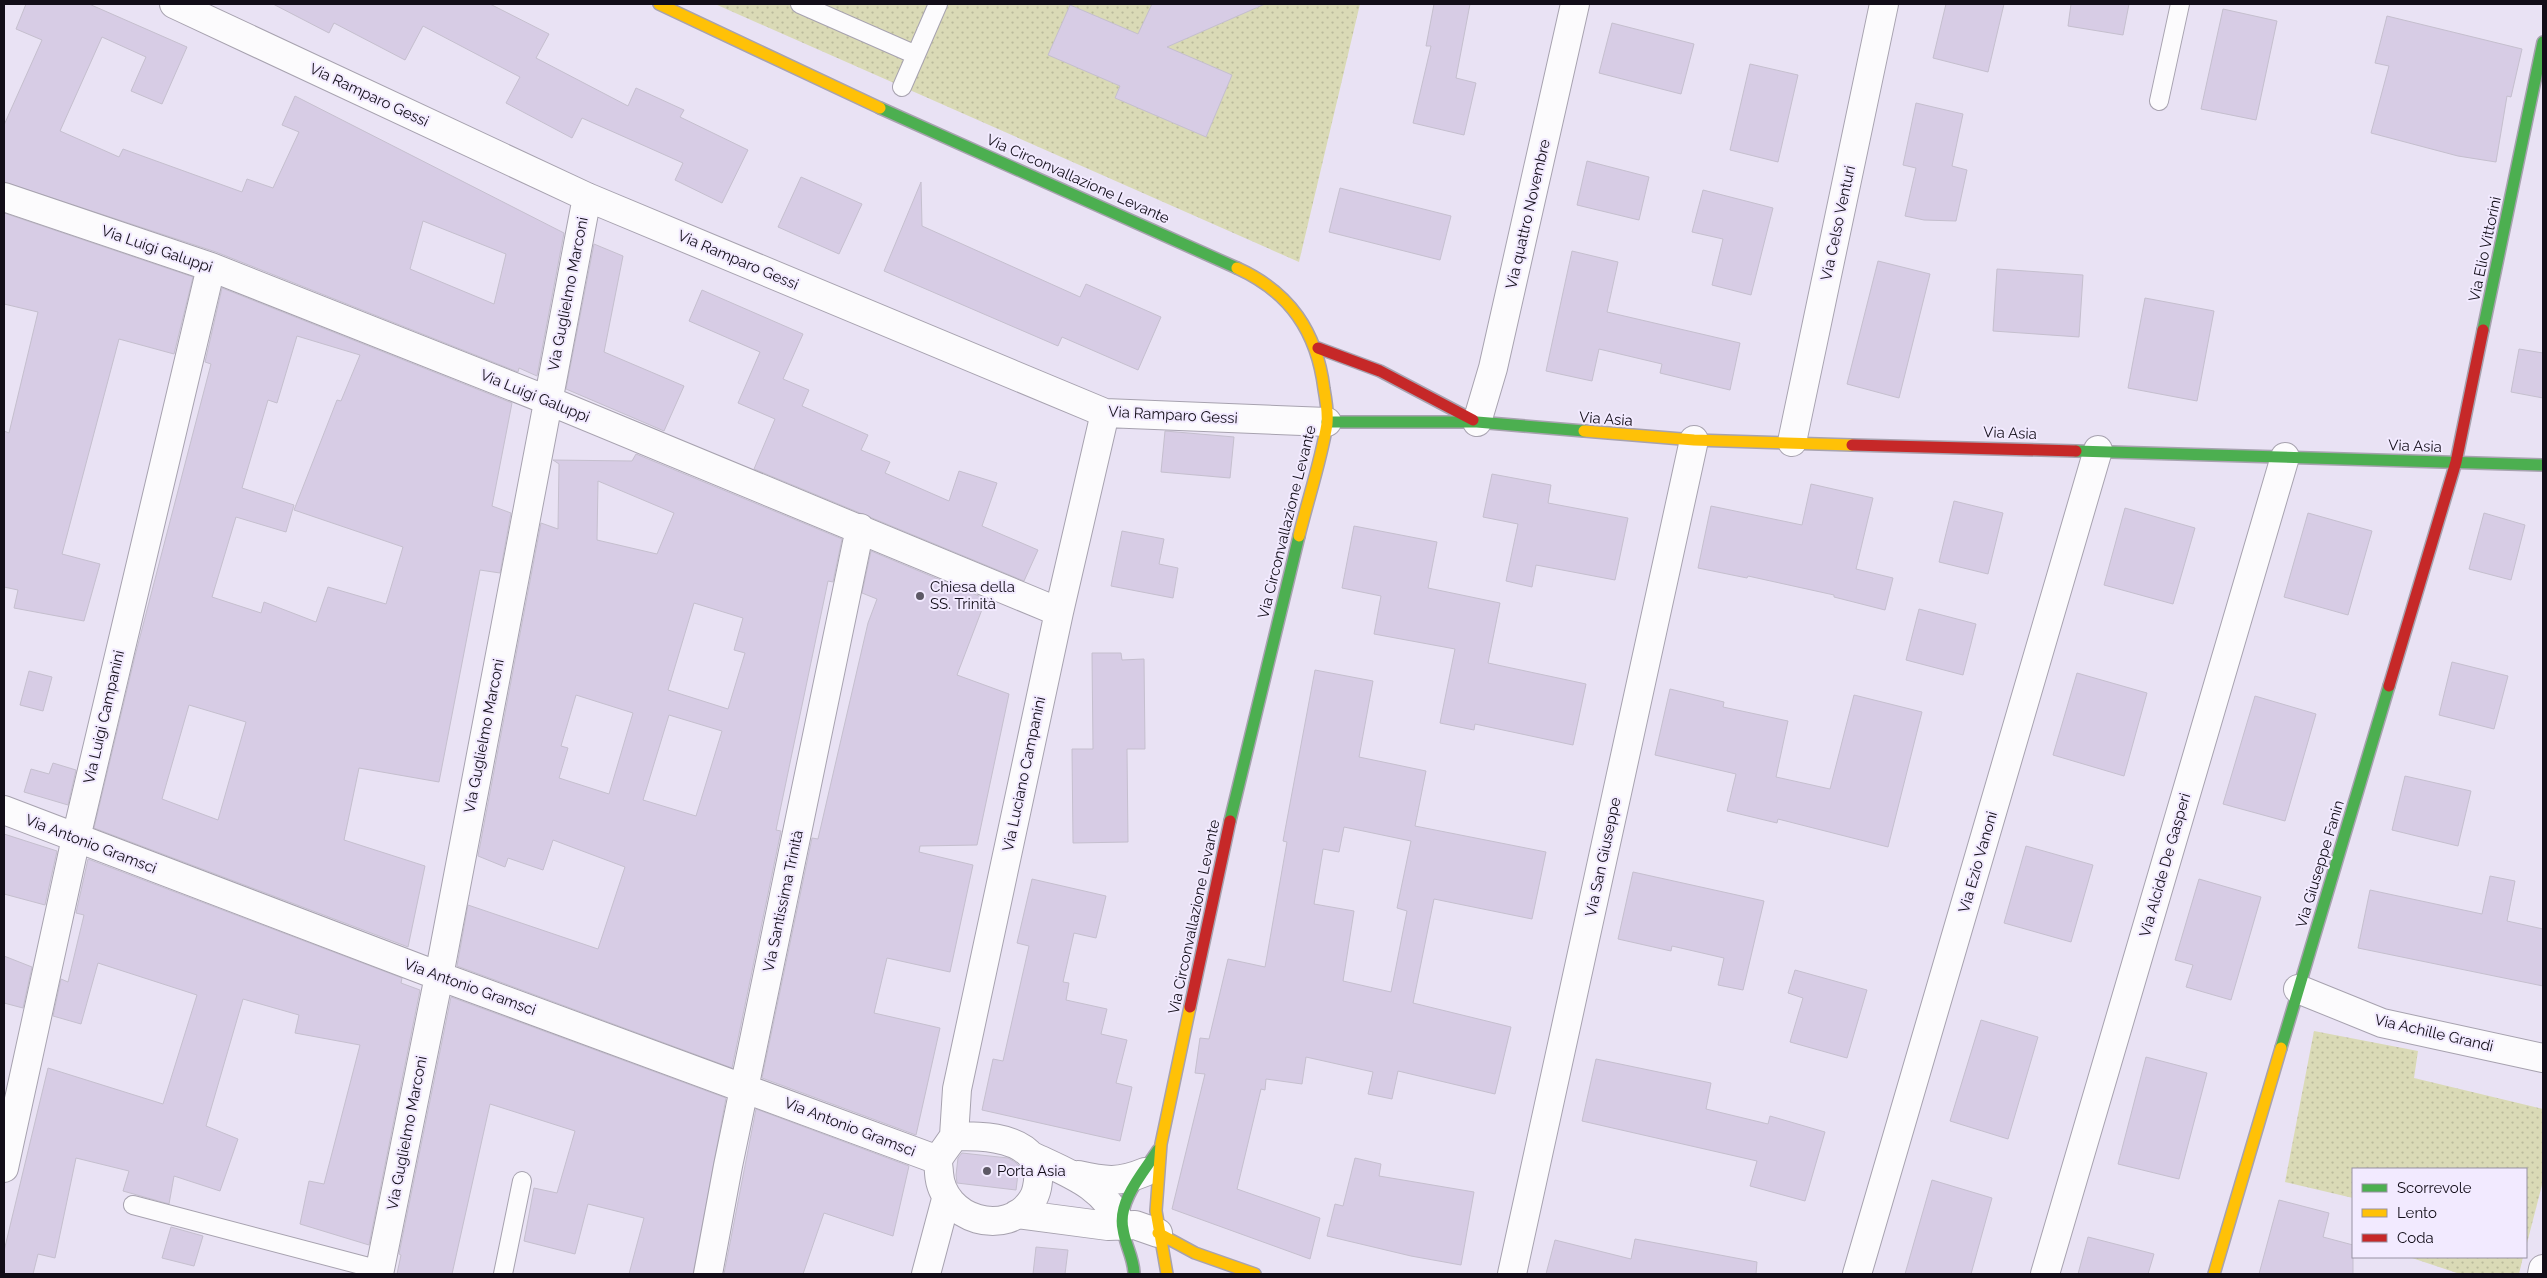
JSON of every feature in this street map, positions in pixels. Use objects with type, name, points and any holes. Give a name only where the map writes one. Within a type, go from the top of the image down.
[{"type":"street","name":"Via Ramparo Gessi","points":[[174,4],[587,197],[1105,413],[1327,422]]},
{"type":"street","name":"Via Circonvallazione Levante","points":[[659,4],[854,96],[1250,274],[1294,308],[1310,330],[1318,348],[1323,366],[1327,422],[1232,810],[1161,1144],[1156,1212],[1158,1234],[1166,1256],[1168,1274]]},
{"type":"street","name":"Via quattro Novembre","points":[[1477,422],[1493,368],[1574,4]]},
{"type":"street","name":"Via Celso Venturi","points":[[1792,442],[1884,4]]},
{"type":"street","name":"Via Elio Vittorini","points":[[2456,462],[2543,42]]},
{"type":"street","name":"Via Luigi Galuppi","points":[[4,197],[211,267],[547,400],[1059,612]]},
{"type":"street","name":"Via Guglielmo Marconi","points":[[379,1272],[439,976],[587,197]]},
{"type":"street","name":"Via Luigi Campanini","points":[[4,1168],[76,838],[211,267]]},
{"type":"street","name":"Via Asia","points":[[1318,348],[1380,371],[1477,422]]},
{"type":"street","name":"Via Luciano Campanini","points":[[954,1136],[957,1089],[1059,612],[1105,413]]},
{"type":"street","name":"Via Asia","points":[[1327,422],[1477,422],[1694,440],[2098,450],[2543,465]]},
{"type":"street","name":"Via San Giuseppe","points":[[1512,1274],[1694,440]]},
{"type":"street","name":"Via Ezio Vanoni","points":[[1857,1274],[2098,450]]},
{"type":"street","name":"Via Alcide De Gasperi","points":[[2046,1274],[2285,457]]},
{"type":"street","name":"Via Giuseppe Fanin","points":[[2214,1274],[2456,462]]},
{"type":"street","name":"Via Santissima Trinità","points":[[708,1274],[860,528]]},
{"type":"street","name":"Via Antonio Gramsci","points":[[4,810],[439,976],[745,1087],[938,1160]]},
{"type":"street","name":"Via Achille Grandi","points":[[2298,989],[2382,1023],[2543,1058]]},
{"type":"street","points":[[1032,1156],[1039,1170],[1032,1200],[1017,1214],[1005,1219],[983,1221],[959,1212],[946,1199],[940,1184],[938,1160],[954,1136],[978,1136],[1012,1143],[1032,1156],[1066,1172],[1100,1192],[1110,1203],[1126,1238],[1144,1264]]},
{"type":"street","name":"Via Circonvallazione Levante","points":[[1134,1274],[1126,1238],[1127,1200],[1161,1144]]},
{"type":"street","points":[[1066,1172],[1111,1181],[1127,1180],[1144,1172]]},
{"type":"street","points":[[926,1274],[946,1199]]},
{"type":"street","points":[[1017,1214],[1126,1238],[1148,1228],[1195,1253],[1255,1274]]},
{"type":"street","points":[[2542,1274],[2543,1269]]},
{"type":"street","points":[[1227,1274],[1247,1274]]},
{"type":"lane","points":[[800,4],[916,55]]},
{"type":"lane","points":[[902,86],[938,4]]},
{"type":"lane","points":[[2159,101],[2180,4]]},
{"type":"lane","points":[[503,1274],[522,1181]]},
{"type":"lane","points":[[133,1205],[379,1272]]},
{"type":"green space","points":[[715,4],[1360,4],[1299,262]]},
{"type":"green space","points":[[2314,1031],[2418,1051],[2414,1078],[2543,1109],[2543,1181],[2527,1243],[2527,1168],[2352,1168],[2352,1198],[2285,1182]]},
{"type":"green space","points":[[2412,1258],[2523,1258],[2519,1274],[2460,1274]]},
{"type":"building","points":[[26,4],[89,4],[187,47],[162,104],[131,91],[146,57],[102,37],[60,131],[119,157],[123,149],[242,192],[247,179],[273,188],[299,132],[282,125],[295,96],[564,233],[537,376],[519,368],[518,372],[216,252],[4,182],[4,125],[42,40],[16,29]],"holes":[[[423,221],[506,254],[494,304],[410,269]]]},
{"type":"building","points":[[273,4],[490,4],[549,34],[536,58],[628,106],[636,88],[684,110],[680,117],[748,150],[722,203],[675,180],[683,163],[582,118],[572,138],[506,103],[520,77],[423,26],[405,60],[334,23],[329,33]]},
{"type":"building","points":[[1152,4],[1265,4],[1167,47],[1232,75],[1206,137],[1115,98],[1120,86],[1048,55],[1070,5],[1138,34]]},
{"type":"building","points":[[1434,4],[1470,4],[1456,78],[1476,83],[1464,135],[1413,123],[1431,46],[1426,46]]},
{"type":"building","points":[[1946,4],[2004,4],[1988,72],[1933,58]]},
{"type":"building","points":[[2071,4],[2129,4],[2123,35],[2068,26]]},
{"type":"building","points":[[2223,9],[2277,21],[2256,120],[2201,109]]},
{"type":"building","points":[[2387,16],[2522,49],[2511,97],[2507,96],[2496,162],[2458,156],[2371,133],[2389,66],[2375,63]]},
{"type":"building","points":[[1612,23],[1694,44],[1681,94],[1599,73]]},
{"type":"building","points":[[1750,64],[1798,75],[1778,162],[1730,150]]},
{"type":"building","points":[[1916,103],[1963,114],[1952,166],[1967,170],[1956,221],[1924,220],[1905,216],[1916,168],[1903,165]]},
{"type":"building","points":[[1587,161],[1649,177],[1639,220],[1577,205]]},
{"type":"building","points":[[801,177],[862,204],[839,254],[778,227]]},
{"type":"building","points":[[921,182],[922,226],[1080,297],[1086,284],[1161,317],[1138,370],[1062,337],[1058,346],[884,271]]},
{"type":"building","points":[[1340,188],[1451,216],[1440,260],[1329,232]]},
{"type":"building","points":[[1703,190],[1773,208],[1751,295],[1712,285],[1723,239],[1692,232]]},
{"type":"building","points":[[4,213],[193,277],[174,354],[119,339],[62,554],[100,564],[84,621],[14,608],[18,590],[4,587],[4,431],[9,433],[38,312],[4,304]]},
{"type":"building","points":[[594,244],[623,256],[604,352],[684,386],[664,431],[566,389]]},
{"type":"building","points":[[1572,251],[1618,262],[1607,312],[1740,343],[1730,390],[1660,373],[1662,364],[1599,349],[1592,381],[1546,371]]},
{"type":"building","points":[[1878,261],[1930,274],[1899,398],[1847,384]]},
{"type":"building","points":[[1997,269],[2083,275],[2079,337],[1993,331]]},
{"type":"building","points":[[222,288],[512,403],[492,506],[511,513],[500,573],[480,570],[439,782],[359,768],[344,840],[425,866],[408,947],[94,828],[135,656],[211,364],[205,362]],"holes":[[[297,336],[360,355],[341,401],[337,400],[294,510],[403,547],[386,604],[328,587],[316,622],[264,602],[261,613],[212,597],[236,517],[286,532],[294,505],[242,488],[268,400],[277,403]],[[189,705],[246,722],[218,820],[162,799]]]},
{"type":"building","points":[[702,290],[803,334],[783,379],[809,390],[802,406],[868,435],[861,450],[890,462],[885,473],[949,501],[959,471],[997,483],[982,526],[1038,550],[1024,581],[754,469],[775,419],[738,403],[760,352],[689,321]]},
{"type":"building","points":[[2145,298],[2214,311],[2197,401],[2128,388]]},
{"type":"building","points":[[2519,349],[2543,353],[2543,398],[2511,392]]},
{"type":"building","points":[[1165,431],[1234,437],[1230,478],[1161,472]]},
{"type":"building","points":[[636,454],[842,539],[833,582],[828,581],[776,830],[781,831],[732,1068],[457,966],[468,905],[598,949],[625,867],[553,840],[543,870],[508,858],[505,867],[478,856],[541,523],[558,529],[559,464],[553,460],[632,461]],"holes":[[[598,481],[674,513],[657,554],[597,540]],[[694,603],[743,618],[734,650],[745,653],[728,709],[668,690]],[[576,695],[633,713],[609,794],[559,778],[568,748],[561,746]],[[669,715],[722,731],[696,816],[643,800]]]},
{"type":"building","points":[[1492,474],[1551,485],[1548,503],[1628,518],[1615,580],[1536,565],[1532,587],[1506,581],[1518,524],[1483,517]]},
{"type":"building","points":[[1811,484],[1873,498],[1856,569],[1893,578],[1885,610],[1834,597],[1834,595],[1748,576],[1747,578],[1698,568],[1711,506],[1802,525]]},
{"type":"building","points":[[1954,501],[2003,513],[1988,574],[1939,562]]},
{"type":"building","points":[[2125,508],[2195,528],[2173,604],[2104,585]]},
{"type":"building","points":[[2308,513],[2372,531],[2348,615],[2284,597]]},
{"type":"building","points":[[2484,513],[2525,525],[2511,580],[2469,569]]},
{"type":"building","points":[[1354,526],[1437,542],[1428,588],[1500,603],[1488,663],[1586,684],[1573,745],[1475,724],[1474,730],[1440,723],[1455,649],[1374,634],[1381,596],[1342,588]]},
{"type":"building","points":[[1122,531],[1164,539],[1159,564],[1178,568],[1173,598],[1111,586]]},
{"type":"building","points":[[871,551],[986,599],[957,675],[1009,694],[977,845],[920,846],[919,852],[973,865],[950,972],[887,958],[874,1013],[940,1028],[916,1135],[762,1078],[812,838],[818,839],[868,623],[877,599],[862,593]]},
{"type":"building","points":[[1919,609],[1976,624],[1963,675],[1906,660]]},
{"type":"building","points":[[1092,653],[1121,653],[1122,660],[1144,659],[1145,749],[1127,749],[1128,842],[1073,843],[1072,749],[1093,749]]},
{"type":"building","points":[[2452,662],[2508,676],[2494,729],[2439,715]]},
{"type":"building","points":[[1315,670],[1373,681],[1359,757],[1426,771],[1415,826],[1546,852],[1532,919],[1434,899],[1413,1003],[1511,1027],[1495,1094],[1398,1071],[1392,1099],[1368,1094],[1373,1072],[1306,1057],[1302,1084],[1266,1079],[1265,1090],[1261,1089],[1237,1189],[1320,1218],[1310,1259],[1172,1209],[1205,1074],[1195,1073],[1200,1038],[1209,1039],[1228,959],[1265,967],[1287,842],[1283,841]],"holes":[[[1344,827],[1411,841],[1397,908],[1407,911],[1391,992],[1343,981],[1354,911],[1314,904],[1323,849],[1339,852]]]},
{"type":"building","points":[[29,671],[52,677],[43,711],[20,705]]},
{"type":"building","points":[[2077,673],[2147,693],[2124,776],[2053,755]]},
{"type":"building","points":[[1670,689],[1724,702],[1723,707],[1788,721],[1776,777],[1830,789],[1854,695],[1922,712],[1888,847],[1778,819],[1777,823],[1727,811],[1736,774],[1655,755]]},
{"type":"building","points":[[2255,696],[2316,714],[2285,821],[2223,804]]},
{"type":"building","points":[[53,763],[76,770],[68,805],[24,792],[31,769],[49,774]]},
{"type":"building","points":[[2405,776],[2471,791],[2458,846],[2392,830]]},
{"type":"building","points":[[4,834],[57,851],[45,905],[4,894]]},
{"type":"building","points":[[2026,846],[2093,865],[2071,942],[2004,923]]},
{"type":"building","points":[[88,859],[402,978],[401,983],[420,990],[369,1245],[300,1224],[309,1181],[324,1184],[360,1045],[295,1033],[299,1015],[243,999],[206,1126],[238,1139],[220,1191],[174,1176],[169,1204],[123,1191],[129,1171],[76,1158],[55,1258],[38,1254],[33,1274],[4,1274],[4,1251],[48,1068],[163,1104],[197,995],[98,963],[81,1024],[53,1016],[61,979],[68,982],[84,915],[76,913]]},
{"type":"building","points":[[1633,872],[1764,901],[1743,990],[1718,985],[1724,958],[1672,946],[1671,951],[1618,939]]},
{"type":"building","points":[[2490,876],[2515,881],[2507,921],[2543,929],[2543,986],[2358,948],[2370,890],[2482,914]]},
{"type":"building","points":[[1032,879],[1106,896],[1096,938],[1074,933],[1063,982],[1069,983],[1066,1000],[1107,1009],[1101,1034],[1127,1040],[1116,1083],[1132,1087],[1120,1141],[982,1110],[993,1059],[1003,1061],[1029,946],[1017,943]]},
{"type":"building","points":[[2199,879],[2261,897],[2231,1000],[2186,987],[2193,965],[2175,960]]},
{"type":"building","points":[[4,956],[32,967],[23,1008],[4,1003]]},
{"type":"building","points":[[1795,970],[1867,990],[1847,1058],[1790,1042],[1803,998],[1788,993]]},
{"type":"building","points":[[451,997],[726,1098],[693,1274],[629,1274],[644,1218],[588,1204],[575,1254],[524,1241],[534,1188],[557,1193],[575,1131],[490,1104],[452,1274],[397,1274],[401,1255],[399,1254]]},
{"type":"building","points":[[1981,1020],[2038,1037],[2008,1139],[1950,1121]]},
{"type":"building","points":[[2146,1057],[2207,1073],[2179,1179],[2118,1164]]},
{"type":"building","points":[[1596,1059],[1711,1083],[1706,1109],[1768,1124],[1770,1116],[1825,1132],[1805,1201],[1750,1186],[1757,1161],[1582,1121]]},
{"type":"building","points":[[756,1109],[909,1166],[893,1236],[824,1213],[803,1274],[724,1274]]},
{"type":"building","name":"Porta Asia","points":[[962,1153],[1008,1158],[1015,1162],[1019,1166],[1016,1190],[957,1183],[958,1158]]},
{"type":"building","points":[[1355,1158],[1381,1164],[1379,1176],[1474,1192],[1461,1265],[1411,1256],[1327,1236],[1335,1204],[1343,1206]]},
{"type":"building","points":[[1932,1180],[1992,1198],[1971,1274],[1905,1274]]},
{"type":"building","points":[[2279,1200],[2329,1213],[2323,1237],[2352,1245],[2353,1274],[2259,1274]]},
{"type":"building","points":[[171,1227],[203,1236],[194,1266],[162,1258]]},
{"type":"building","points":[[2088,1237],[2154,1254],[2148,1274],[2078,1274]]},
{"type":"building","points":[[1635,1239],[1757,1262],[1756,1274],[1546,1274],[1555,1240],[1631,1259]]},
{"type":"building","points":[[1036,1247],[1068,1250],[1065,1274],[1033,1274]]},
{"type":"traffic: fast","points":[[2483,330],[2543,42]]},
{"type":"traffic: fast","points":[[880,108],[1237,268]]},
{"type":"traffic: fast","points":[[1327,422],[1477,422],[1584,431]]},
{"type":"traffic: fast","points":[[2076,451],[2543,465]]},
{"type":"traffic: fast","points":[[1230,821],[1299,536]]},
{"type":"traffic: fast","points":[[2281,1048],[2389,686]]},
{"type":"traffic: fast","points":[[1134,1274],[1133,1262],[1126,1241],[1122,1218],[1133,1187],[1158,1150]]},
{"type":"traffic: slow","points":[[659,4],[880,108]]},
{"type":"traffic: slow","points":[[1237,268],[1272,289],[1298,316],[1315,349],[1320,368],[1327,406],[1327,424],[1299,536]]},
{"type":"traffic: slow","points":[[1584,431],[1694,440],[1852,445]]},
{"type":"traffic: slow","points":[[1167,1274],[1156,1211],[1161,1144],[1190,1007]]},
{"type":"traffic: slow","points":[[2214,1274],[2281,1048]]},
{"type":"traffic: slow","points":[[1158,1233],[1195,1253],[1255,1274]]},
{"type":"traffic: jam","points":[[2389,686],[2456,462],[2483,330]]},
{"type":"traffic: jam","points":[[1318,348],[1380,371],[1473,420]]},
{"type":"traffic: jam","points":[[1852,445],[2076,451]]},
{"type":"traffic: jam","points":[[1190,1007],[1230,821]]},
{"type":"place","name":"Chiesa della SS. Trinità","points":[[920,596]]},
{"type":"place","name":"Porta Asia","points":[[987,1171]]}]
